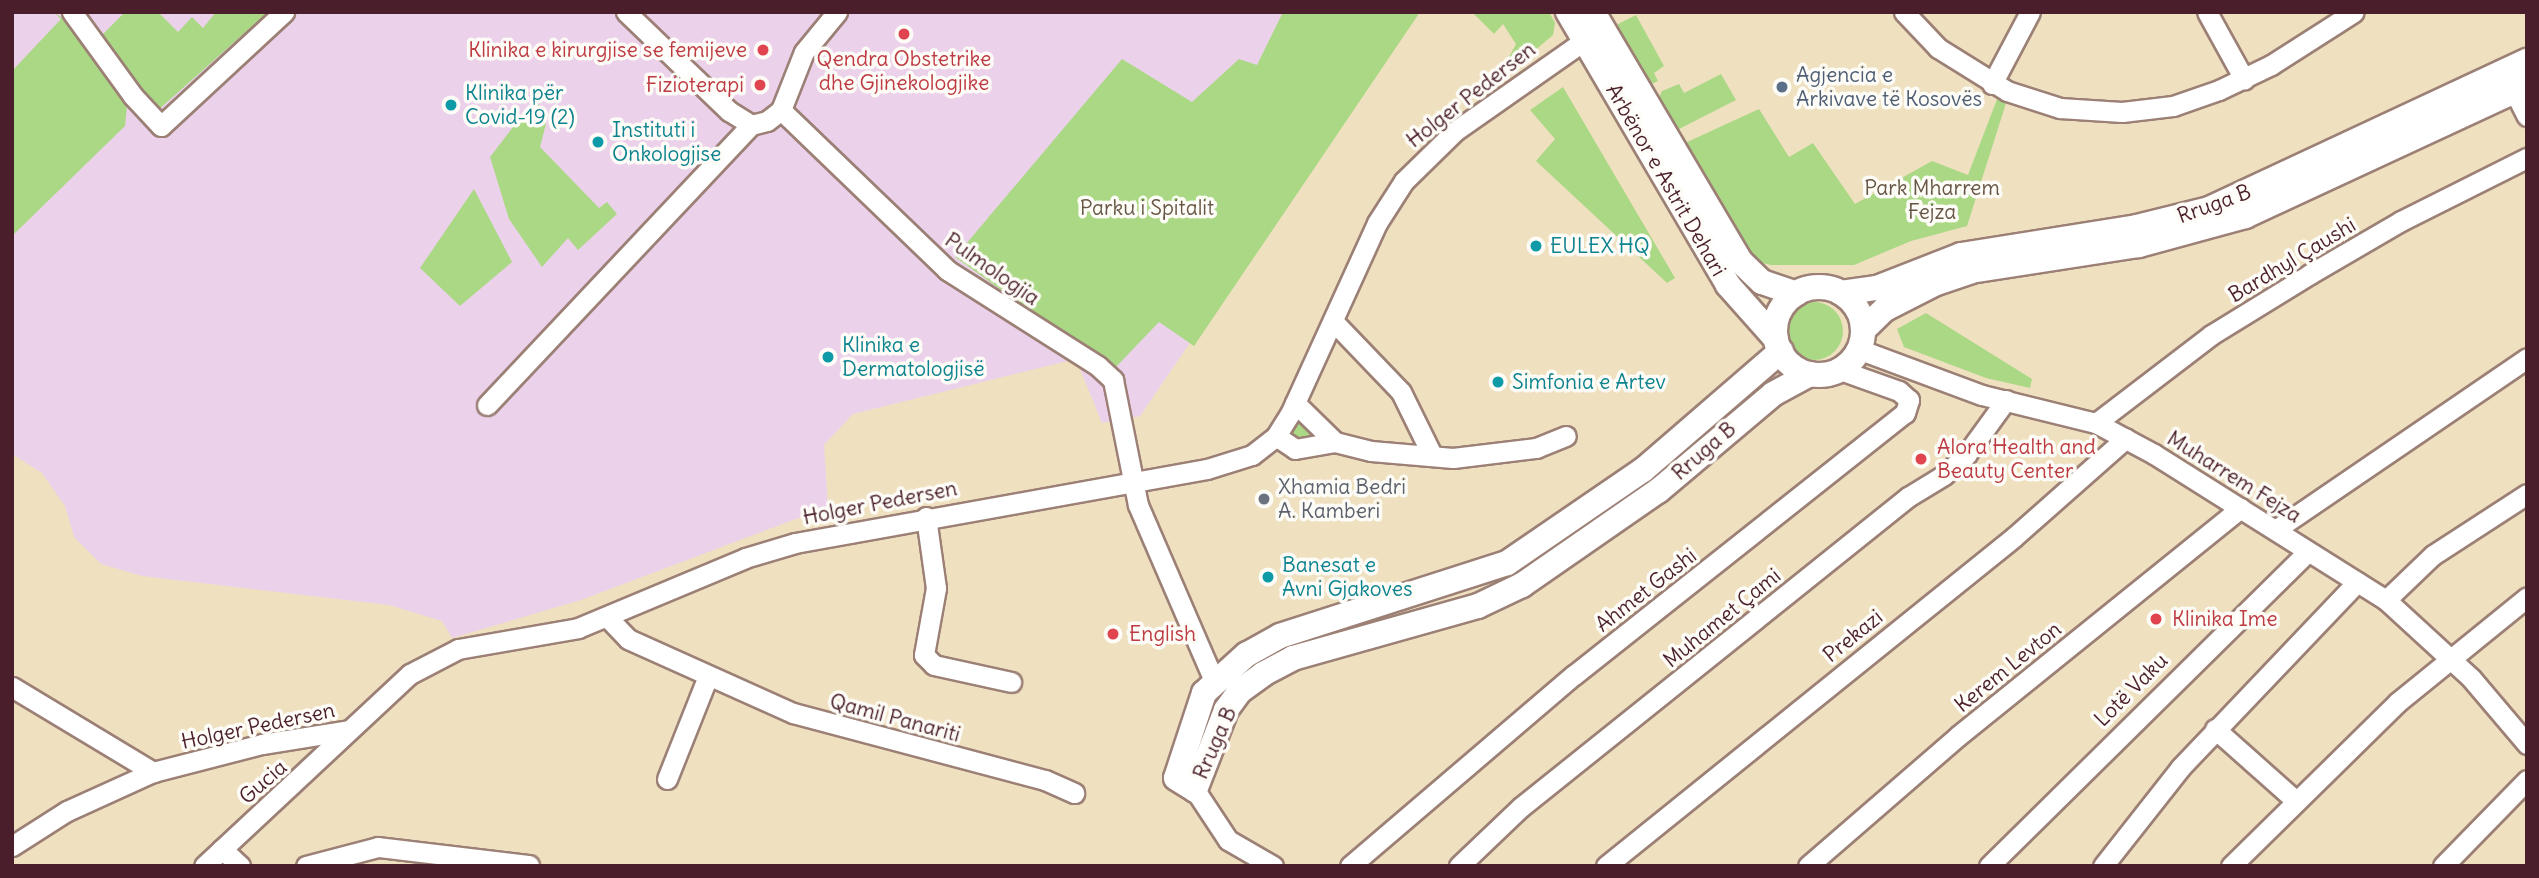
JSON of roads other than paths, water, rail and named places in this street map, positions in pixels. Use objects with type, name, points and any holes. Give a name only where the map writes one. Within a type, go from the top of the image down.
[{"type":"main road","name":"Arbënor e Astrit Dehari","points":[[1568,12],[1593,27],[1740,261],[1762,282],[1796,294]]},
{"type":"main road","name":"Arbënor e Astrit Dehari","points":[[1593,27],[1728,285],[1778,345]]},
{"type":"main road","name":"Rruga B","points":[[1842,293],[1877,288],[1961,255],[2137,227],[2209,209],[2527,61]]},
{"type":"main road","name":"Rruga B","points":[[1861,339],[1885,309],[1934,284],[1971,271],[2139,245],[2245,216],[2521,88]]},
{"type":"main road","points":[[1818,287],[1842,293],[1858,310],[1861,339],[1840,370],[1810,374],[1791,364],[1778,345],[1779,314],[1796,294],[1818,287]]},
{"type":"main road","name":"Rruga B","points":[[1778,345],[1643,470],[1507,563],[1280,636],[1247,654],[1214,681],[1205,693],[1176,778],[1195,790],[1226,710],[1240,691],[1263,674],[1293,659],[1367,634],[1478,606],[1522,585],[1658,491],[1773,394],[1810,374]]},
{"type":"street","points":[[72,12],[133,96],[161,126],[284,12]]},
{"type":"street","points":[[626,12],[729,111],[751,125]]},
{"type":"street","points":[[486,405],[751,125],[767,121],[781,110],[804,52],[837,12]]},
{"type":"street","points":[[1904,12],[1938,48],[1992,84],[2060,108],[2122,113],[2173,106],[2244,79],[2354,12]]},
{"type":"street","points":[[1992,84],[2030,12]]},
{"type":"street","points":[[2207,12],[2244,79]]},
{"type":"street","name":"Holger Pedersen","points":[[12,846],[67,811],[153,772],[262,744],[349,730],[410,674],[431,661],[466,647],[547,636],[607,617],[770,550],[926,517],[1235,463],[1276,436],[1295,403],[1388,201],[1419,164],[1483,110],[1593,27]]},
{"type":"street","points":[[2521,88],[2527,116]]},
{"type":"street","name":"Pulmologjia","points":[[781,110],[947,270],[1106,373],[1118,394],[1138,505],[1214,681]]},
{"type":"street","name":"Bardhyl Çaushi","points":[[2096,423],[2211,335],[2400,221],[2527,158]]},
{"type":"street","points":[[1333,321],[1401,392],[1432,455]]},
{"type":"street","name":"Muharrem Fejza","points":[[1861,339],[2006,400],[2096,423],[2278,528],[2308,551],[2386,600],[2452,659],[2527,744]]},
{"type":"street","points":[[2278,528],[2527,358]]},
{"type":"street","name":"Ahmet Gashi","points":[[1350,866],[1574,674],[1905,413],[1909,400],[1899,391],[1840,370]]},
{"type":"street","name":"Muhamet Çami","points":[[1459,866],[1521,807],[1908,497],[1944,475],[1966,455],[2006,400]]},
{"type":"street","points":[[1295,403],[1335,442]]},
{"type":"street","points":[[1276,436],[1295,449],[1335,442],[1371,451],[1453,458],[1521,450],[1566,436]]},
{"type":"street","name":"Prekazi","points":[[1606,866],[2014,537],[2126,438]]},
{"type":"street","points":[[2386,600],[2434,555],[2527,494]]},
{"type":"street","name":"Kerem Levton","points":[[1808,866],[1958,736],[2241,508]]},
{"type":"street","points":[[926,517],[936,588],[924,655],[934,665],[1011,682]]},
{"type":"street","name":"Lotë Vaku","points":[[1989,866],[2308,551]]},
{"type":"street","points":[[2103,866],[2215,729],[2357,582]]},
{"type":"street","points":[[2231,866],[2398,702],[2527,597]]},
{"type":"street","name":"Qamil Panariti","points":[[607,617],[628,639],[793,713],[1045,780],[1074,793]]},
{"type":"street","points":[[667,779],[708,676]]},
{"type":"street","points":[[12,687],[153,772]]},
{"type":"street","points":[[2215,729],[2296,801]]},
{"type":"street","name":"Gucia","points":[[204,866],[349,730]]},
{"type":"street","points":[[2444,866],[2527,780]]},
{"type":"street","points":[[1195,790],[1228,840],[1272,866]]},
{"type":"street","points":[[306,866],[378,847],[529,865]]},
{"type":"street","points":[[222,849],[240,866]]},
{"type":"place","name":"Qendra Obstetrike dhe Gjinekologjike","points":[[904,34]]},
{"type":"place","name":"Klinika e kirurgjise se femijeve","points":[[763,50]]},
{"type":"place","name":"Fizioterapi","points":[[760,85]]},
{"type":"place","name":"Agjencia e Arkivave të Kosovës","points":[[1782,87]]},
{"type":"place","name":"Klinika për Covid-19 (2)","points":[[451,105]]},
{"type":"place","name":"Instituti i Onkologjise","points":[[598,142]]},
{"type":"place","name":"EULEX HQ","points":[[1536,246]]},
{"type":"place","name":"Klinika e Dermatologjisë","points":[[828,357]]},
{"type":"place","name":"Simfonia e Artev","points":[[1498,382]]},
{"type":"place","name":"Alora Health and Beauty Center","points":[[1921,459]]},
{"type":"place","name":"Xhamia Bedri A. Kamberi","points":[[1264,499]]},
{"type":"place","name":"Banesat e Avni Gjakoves","points":[[1268,577]]},
{"type":"place","name":"Klinika Ime","points":[[2156,619]]},
{"type":"place","name":"English","points":[[1113,634]]},
{"type":"park label","name":"Park Mharrem Fejza","points":[[1932,200]]},
{"type":"park label","name":"Parku i Spitalit","points":[[1147,208]]}]
